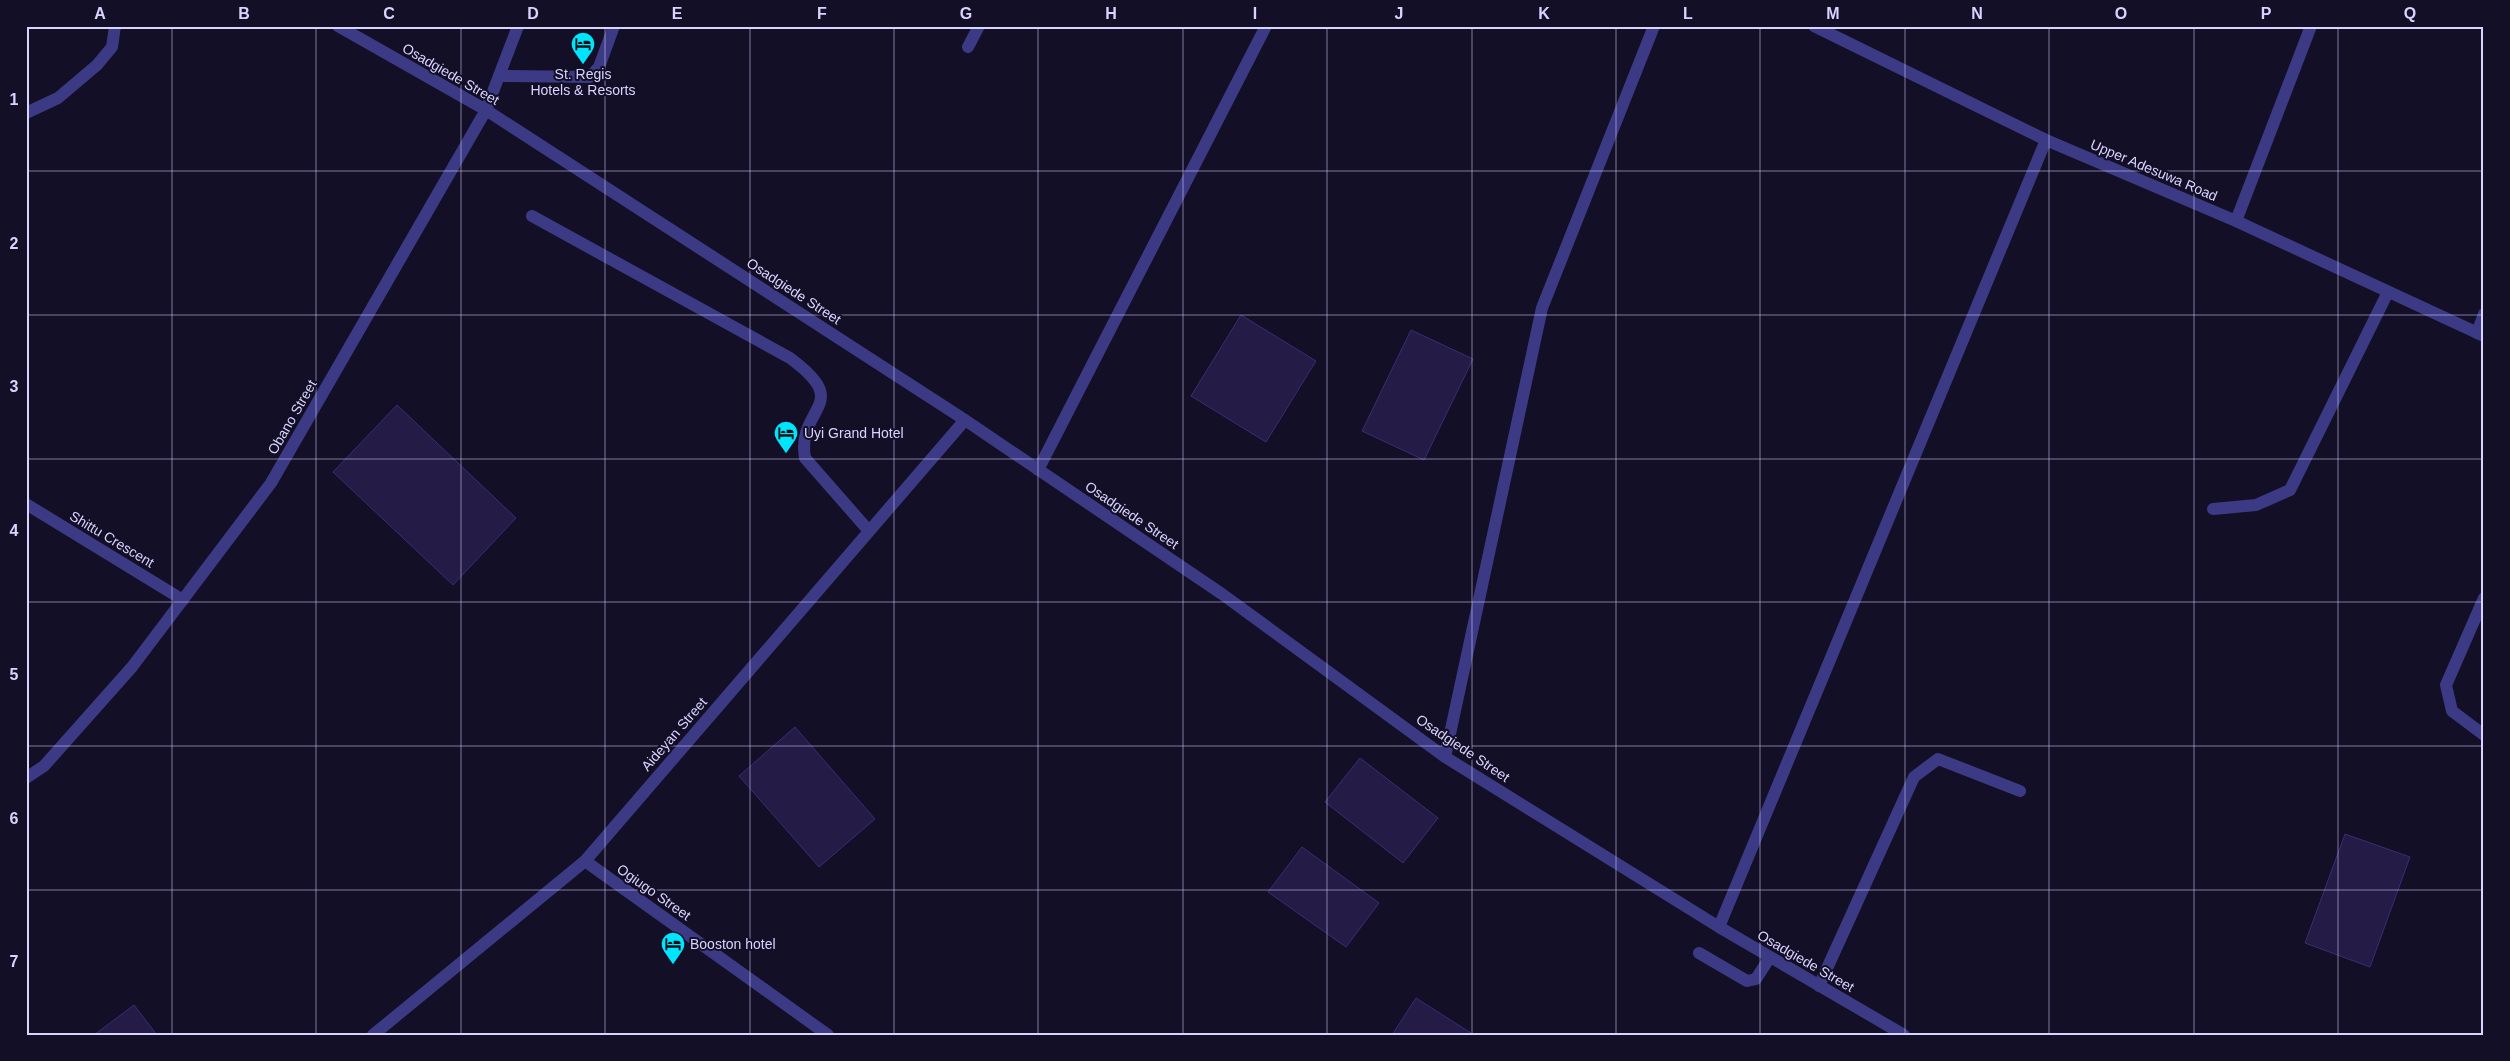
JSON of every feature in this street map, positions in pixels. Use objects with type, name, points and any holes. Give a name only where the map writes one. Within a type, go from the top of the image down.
[{"type":"street","points":[[26,113],[58,98],[97,66],[112,47],[115,26]]},
{"type":"street","name":"Osadgiede Street","points":[[338,26],[486,110],[965,420],[1222,594],[1445,757],[1719,927],[1904,1035]]},
{"type":"street","name":"Obano Street","points":[[26,778],[44,766],[132,667],[271,483],[486,110],[518,26]]},
{"type":"street","points":[[499,76],[590,77],[599,68],[614,26]]},
{"type":"street","points":[[968,47],[979,26]]},
{"type":"street","points":[[1038,470],[1266,26]]},
{"type":"street","points":[[1445,757],[1542,308],[1654,26]]},
{"type":"street","name":"Upper Adesuwa Road","points":[[1814,26],[2046,140],[2236,221],[2480,335]]},
{"type":"street","points":[[2236,221],[2311,26]]},
{"type":"street","points":[[1719,927],[2046,140]]},
{"type":"street","points":[[532,216],[790,358],[810,373],[819,385],[822,399],[809,426],[803,447],[805,458],[869,531]]},
{"type":"street","points":[[2213,508],[2256,505],[2290,490],[2388,292]]},
{"type":"street","points":[[2480,335],[2484,314]]},
{"type":"street","name":"Aideyan Street","points":[[373,1035],[584,861],[965,420]]},
{"type":"street","name":"Shittu Crescent","points":[[26,504],[183,600]]},
{"type":"street","points":[[2484,598],[2446,685],[2452,711],[2484,735]]},
{"type":"street","points":[[1819,986],[1914,777],[1938,759],[2020,791]]},
{"type":"street","name":"Ogiugo Street","points":[[584,861],[828,1035]]},
{"type":"street","points":[[1699,953],[1747,981],[1756,979],[1770,957]]},
{"type":"building","points":[[1241,315],[1316,361],[1266,442],[1191,396]]},
{"type":"building","points":[[1411,330],[1473,359],[1424,460],[1362,431]]},
{"type":"building","points":[[397,405],[516,518],[453,585],[333,472]]},
{"type":"building","points":[[795,727],[875,819],[819,867],[739,776]]},
{"type":"building","points":[[1360,758],[1438,818],[1403,863],[1325,802]]},
{"type":"building","points":[[2345,834],[2410,857],[2370,967],[2305,943]]},
{"type":"building","points":[[1302,847],[1379,903],[1346,947],[1268,892]]},
{"type":"building","points":[[1416,998],[1474,1035],[1392,1035]]},
{"type":"building","points":[[134,1005],[157,1035],[94,1035]]},
{"type":"place","name":"St. Regis Hotels & Resorts","points":[[583,65]]},
{"type":"place","name":"Uyi Grand Hotel","points":[[786,454]]},
{"type":"place","name":"Booston hotel","points":[[673,965]]}]
